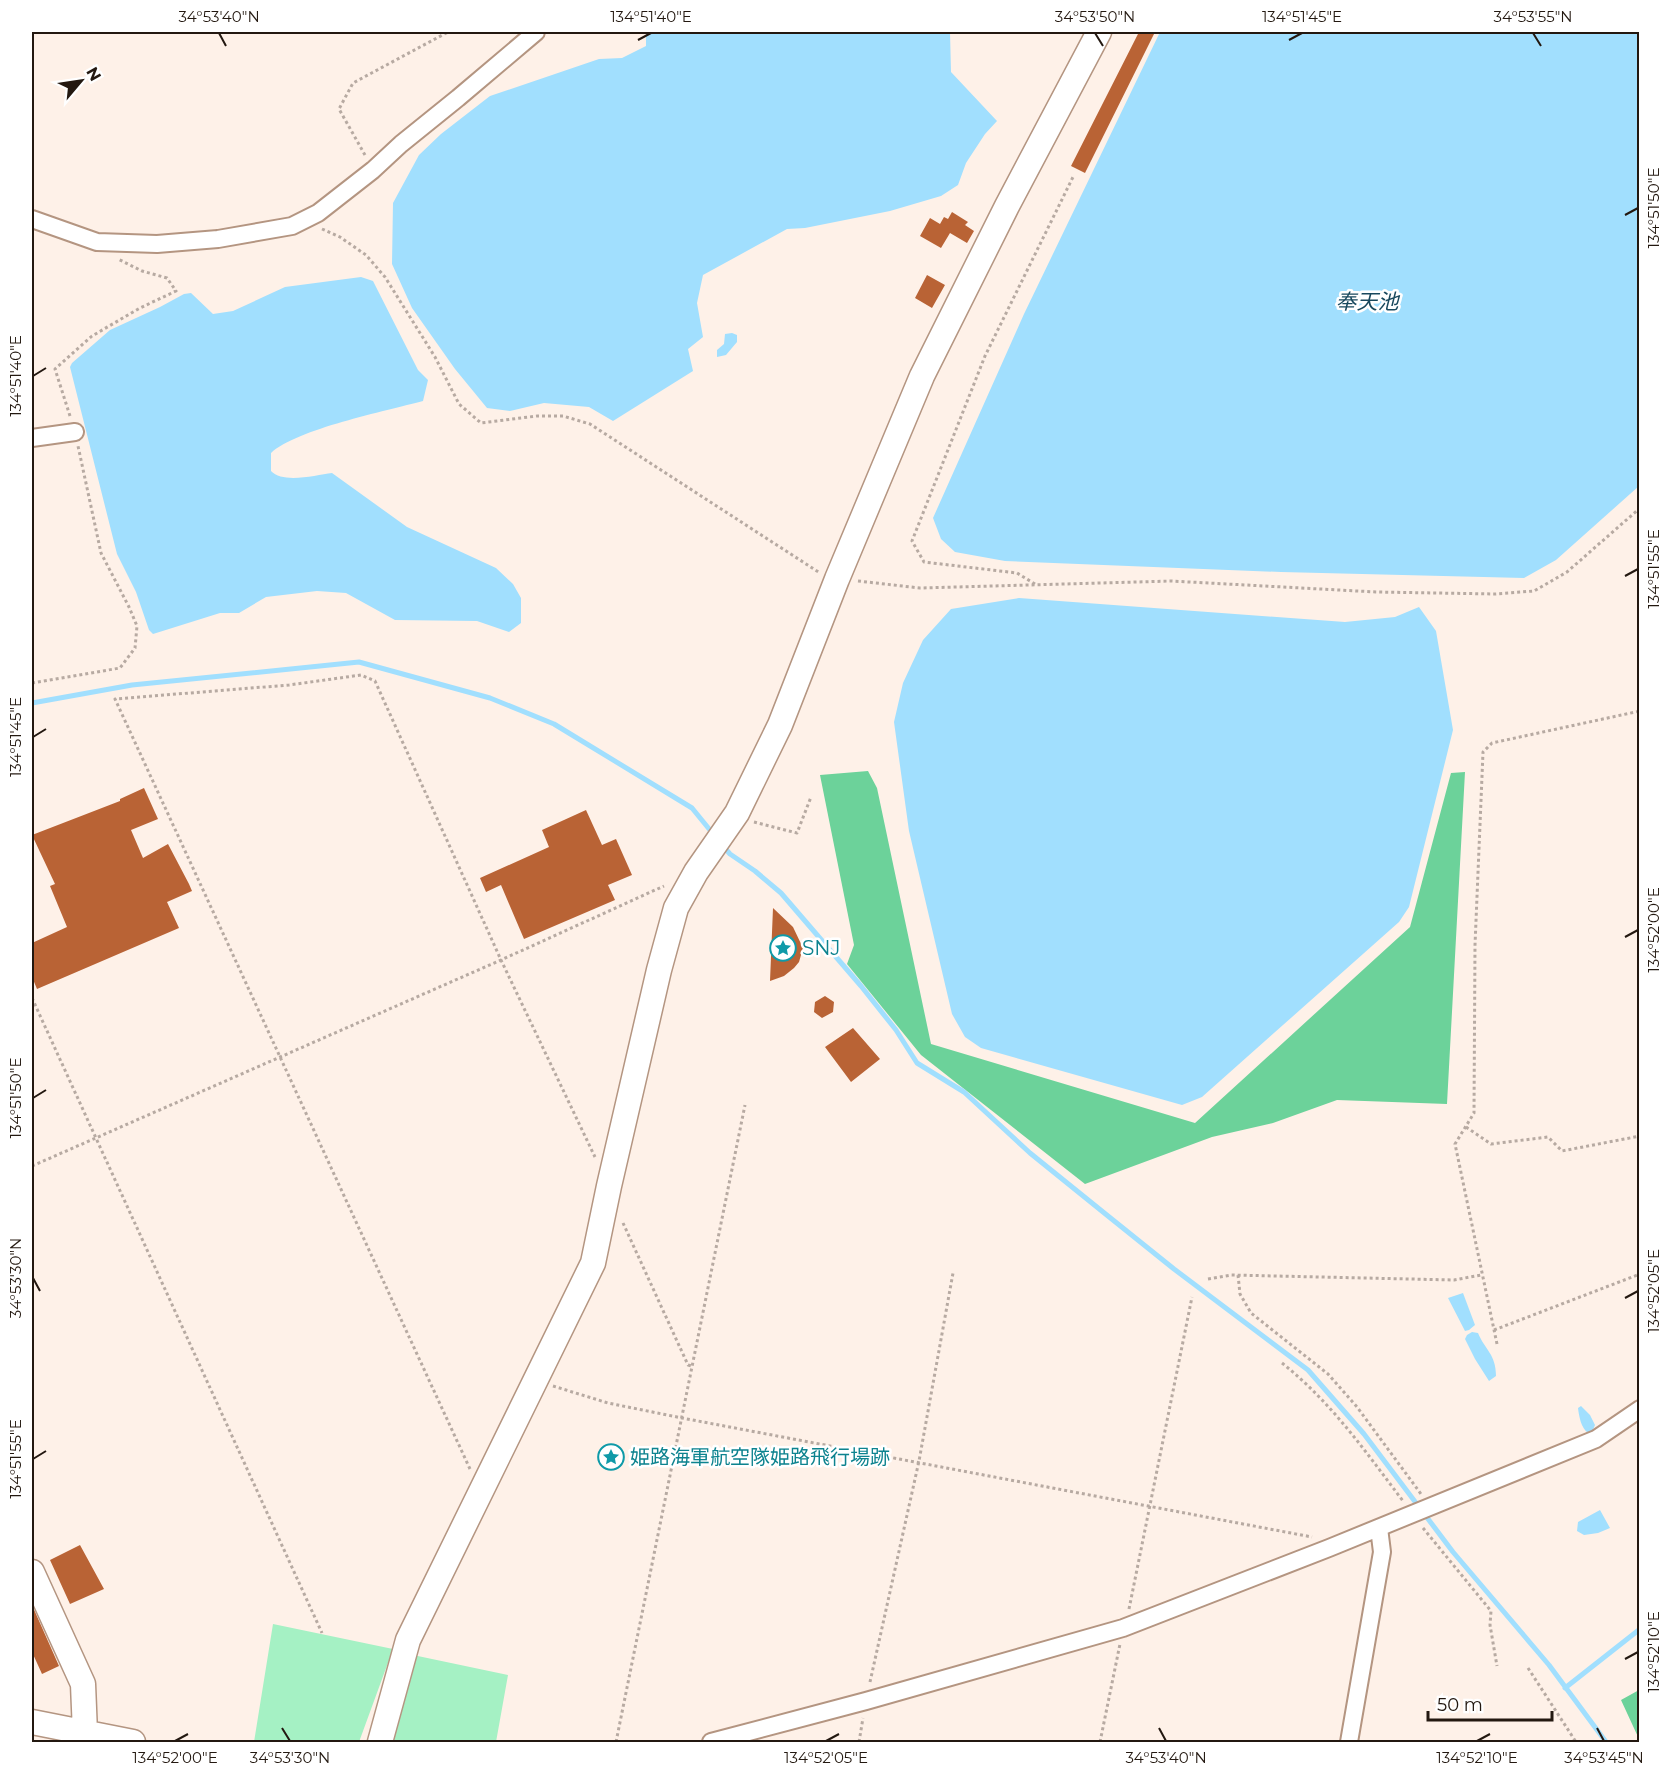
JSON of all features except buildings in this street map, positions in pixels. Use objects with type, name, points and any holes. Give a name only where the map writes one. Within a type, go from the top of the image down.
[{"type":"street","points":[[32,219],[97,242],[157,244],[218,239],[292,226],[318,213],[373,170],[536,32]]},
{"type":"street","points":[[380,1743],[408,1640],[594,1263],[607,1194],[659,970],[676,908],[696,872],[737,813],[780,725],[837,579],[922,376],[1007,206],[1099,32]]},
{"type":"street","points":[[32,438],[75,432]]},
{"type":"street","points":[[711,1743],[1124,1628],[1379,1528],[1596,1439],[1640,1409]]},
{"type":"street","points":[[1349,1743],[1382,1552],[1379,1528]]},
{"type":"street","points":[[32,1572],[82,1684],[85,1733]]},
{"type":"street","points":[[32,1722],[133,1743]]},
{"type":"path","points":[[373,170],[339,109],[353,83],[447,32]]},
{"type":"path","points":[[1037,585],[1017,573],[924,562],[912,541],[984,356],[1074,175]]},
{"type":"path","points":[[308,218],[311,225],[340,237],[366,255],[385,277],[435,357],[459,404],[481,423],[537,416],[563,416],[590,424],[823,576],[920,588],[1171,581],[1376,592],[1495,594],[1534,591],[1567,572],[1640,508]]},
{"type":"path","points":[[32,682],[120,668],[135,648],[136,626],[129,607],[101,553],[75,432],[55,369],[92,336],[140,308],[176,291],[167,278],[142,271],[101,252],[97,242]]},
{"type":"path","points":[[480,1491],[115,699],[289,685],[361,675],[375,681],[607,1194],[615,1206],[688,1365],[693,1366]]},
{"type":"path","points":[[1497,1344],[1455,1144],[1474,1113],[1475,945],[1484,752],[1492,743],[1640,711]]},
{"type":"path","points":[[746,820],[797,833],[811,797]]},
{"type":"path","points":[[32,1166],[696,872]]},
{"type":"path","points":[[32,998],[322,1633]]},
{"type":"path","points":[[616,1743],[745,1106]]},
{"type":"path","points":[[1466,1127],[1491,1144],[1548,1137],[1562,1151],[1640,1136]]},
{"type":"path","points":[[859,1743],[866,1701],[919,1461],[953,1273]]},
{"type":"path","points":[[1494,1330],[1640,1274]]},
{"type":"path","points":[[1208,1280],[1238,1275],[1455,1280],[1482,1275]]},
{"type":"path","points":[[1238,1275],[1240,1294],[1251,1313],[1328,1374],[1357,1407],[1431,1507]]},
{"type":"path","points":[[1100,1743],[1192,1297]]},
{"type":"path","points":[[536,1381],[608,1403],[682,1418],[1323,1539],[1329,1548]]},
{"type":"path","points":[[1528,1668],[1576,1743]]},
{"type":"green space","points":[[868,771],[877,788],[931,1044],[1195,1123],[1410,927],[1451,773],[1465,772],[1447,1104],[1337,1100],[1273,1123],[1212,1137],[1085,1184],[921,1055],[847,964],[854,945],[820,775]]},
{"type":"green space","points":[[273,1624],[393,1649],[359,1742],[254,1742]]},
{"type":"green space","points":[[413,1655],[508,1675],[496,1742],[385,1742]]},
{"type":"green space","points":[[1639,1690],[1639,1739],[1621,1700]]},
{"type":"water","points":[[646,32],[950,32],[951,72],[997,121],[985,134],[966,163],[958,185],[941,196],[890,211],[805,228],[787,229],[703,275],[697,303],[703,337],[688,349],[693,371],[613,421],[589,407],[544,403],[510,411],[487,408],[455,369],[412,308],[392,264],[393,203],[419,155],[441,134],[490,96],[599,59],[622,58],[646,46]]},
{"type":"water","name":"奉天池","points":[[1160,32],[1639,32],[1639,486],[1556,560],[1524,578],[1281,572],[1005,561],[955,552],[941,539],[933,518],[1024,314]]},
{"type":"water","points":[[361,277],[373,281],[418,370],[428,380],[423,401],[343,422],[283,444],[271,453],[271,471],[276,475],[291,478],[332,473],[407,527],[496,568],[513,584],[521,598],[521,623],[509,632],[477,621],[395,620],[346,593],[317,591],[266,597],[239,613],[220,613],[153,634],[149,630],[136,592],[117,554],[70,367],[72,363],[110,330],[184,294],[191,293],[213,314],[233,311],[285,287]]},
{"type":"water","points":[[725,334],[737,335],[737,342],[726,355],[717,357],[717,350],[724,344]]},
{"type":"water","points":[[1019,598],[1345,622],[1395,617],[1419,607],[1436,631],[1453,730],[1409,907],[1399,922],[1202,1097],[1182,1105],[981,1048],[965,1037],[952,1014],[909,831],[894,722],[903,683],[923,640],[951,609]]},
{"type":"water","points":[[1463,1293],[1475,1325],[1465,1331],[1448,1298]]},
{"type":"water","points":[[1472,1332],[1478,1333],[1494,1362],[1496,1376],[1489,1381],[1465,1339]]},
{"type":"water","points":[[1581,1406],[1590,1415],[1595,1425],[1592,1432],[1588,1433],[1582,1425],[1578,1408]]},
{"type":"water","points":[[1600,1510],[1610,1528],[1584,1535],[1577,1531],[1578,1522]]},
{"type":"waterway","points":[[32,703],[132,685],[359,662],[490,698],[554,724],[692,808],[714,835]]},
{"type":"waterway","points":[[722,845],[730,854],[781,893],[861,986],[896,1030],[917,1063],[964,1092],[1030,1153],[1174,1269],[1308,1370],[1364,1434],[1453,1552],[1549,1665],[1606,1742]]},
{"type":"waterway","points":[[1565,1688],[1640,1629]]},
{"type":"place","name":"SNJ","points":[[783,948]]},
{"type":"place","name":"姫路海軍航空隊姫路飛行場跡","points":[[611,1457]]}]
